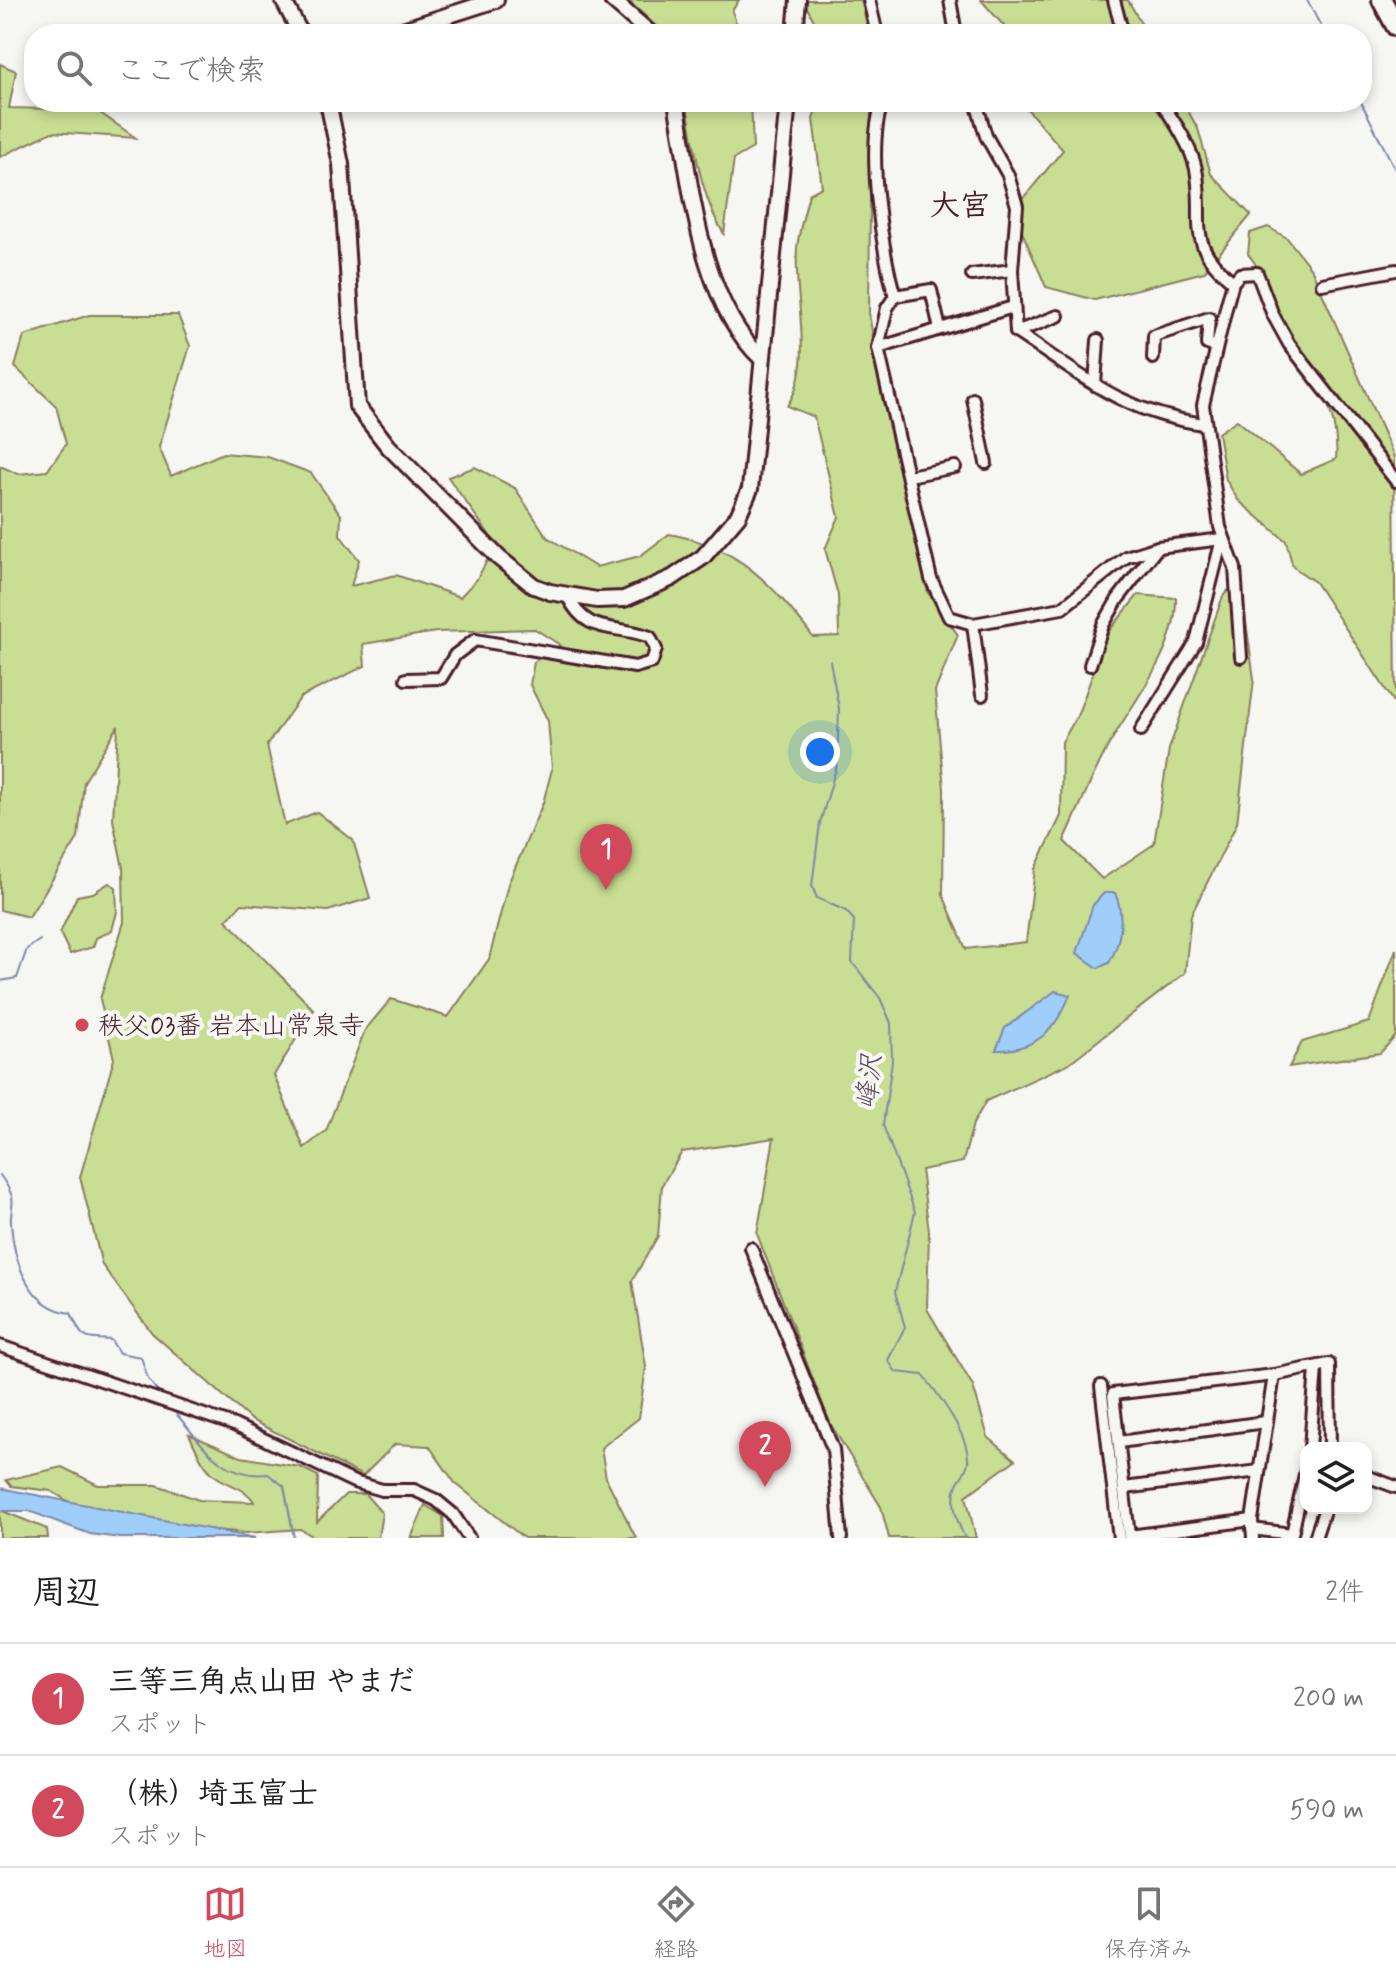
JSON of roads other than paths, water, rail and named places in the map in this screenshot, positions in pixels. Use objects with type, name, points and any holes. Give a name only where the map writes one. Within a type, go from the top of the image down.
[{"type":"highway","points":[[1382,0],[1396,26]]},
{"type":"street","points":[[283,0],[296,24]]},
{"type":"street","points":[[421,24],[496,0]]},
{"type":"street","points":[[612,0],[640,24]]},
{"type":"street","points":[[796,24],[798,0]]},
{"type":"street","points":[[869,0],[875,24]]},
{"type":"street","points":[[950,0],[954,24]]},
{"type":"street","points":[[1114,0],[1120,24]]},
{"type":"street","points":[[330,112],[341,164],[357,406],[388,446],[499,558],[534,586],[597,600],[624,599],[647,591],[703,557],[738,516],[750,489],[787,112]]},
{"type":"street","points":[[678,112],[700,229],[720,300],[745,343],[762,359]]},
{"type":"street","points":[[878,112],[876,144],[880,224],[895,296],[879,335],[878,348],[931,579],[949,617],[973,624],[1062,608],[1126,557],[1158,547],[1222,539]]},
{"type":"street","points":[[979,112],[986,136],[1008,175],[1017,206],[1012,270],[1016,332],[1130,406],[1170,419],[1203,424]]},
{"type":"street","points":[[1166,112],[1196,168],[1202,249],[1209,261],[1233,282]]},
{"type":"street","points":[[972,275],[1012,270]]},
{"type":"street","points":[[1322,284],[1396,270]]},
{"type":"street","points":[[1241,657],[1235,568],[1222,539],[1203,424],[1203,405],[1216,347],[1233,282],[1240,274],[1257,273],[1273,315],[1289,344],[1396,481]]},
{"type":"street","points":[[895,296],[931,290],[940,329]]},
{"type":"street","points":[[878,348],[1013,307]]},
{"type":"street","points":[[1016,332],[1058,316]]},
{"type":"street","points":[[1153,358],[1154,336],[1209,318],[1207,344],[1216,347]]},
{"type":"street","points":[[1095,385],[1098,340]]},
{"type":"street","points":[[973,399],[986,463]]},
{"type":"street","points":[[909,476],[955,467]]},
{"type":"street","points":[[1141,730],[1196,642],[1222,539]]},
{"type":"street","points":[[1090,665],[1110,612],[1158,547]]},
{"type":"street","points":[[406,679],[441,678],[455,655],[475,640],[635,667],[652,662],[656,649],[650,637],[591,625],[575,613],[567,595]]},
{"type":"street","points":[[973,624],[982,695]]},
{"type":"street","points":[[751,1248],[833,1449],[841,1538]]},
{"type":"street","points":[[0,1346],[234,1425],[354,1482],[382,1490],[414,1490],[436,1500],[453,1514],[469,1538]]},
{"type":"street","points":[[1300,1497],[1292,1534],[1253,1529],[1129,1536],[1113,1394],[1274,1375],[1329,1364],[1330,1442]]},
{"type":"street","points":[[1310,1442],[1316,1368]]},
{"type":"street","points":[[1253,1529],[1265,1422],[1274,1375]]},
{"type":"street","points":[[1101,1386],[1119,1538]]},
{"type":"street","points":[[1119,1442],[1265,1422]]},
{"type":"street","points":[[1124,1488],[1259,1471]]},
{"type":"street","points":[[1372,1478],[1396,1487]]},
{"type":"street","points":[[1315,1538],[1323,1514]]},
{"type":"water","points":[[1104,893],[1115,893],[1120,910],[1120,928],[1109,963],[1098,968],[1077,953],[1093,905]]},
{"type":"water","points":[[1055,991],[1070,995],[1058,1018],[1043,1036],[1022,1047],[996,1050],[1005,1028]]},
{"type":"water","points":[[0,1488],[255,1538],[120,1538],[90,1534],[29,1511],[0,1511]]},
{"type":"waterway","points":[[1307,0],[1320,24]]},
{"type":"waterway","points":[[1366,112],[1396,171]]},
{"type":"waterway","name":"峰沢","points":[[830,661],[839,709],[837,765],[820,823],[812,886],[817,898],[846,911],[854,920],[852,962],[880,998],[891,1023],[892,1061],[883,1125],[915,1212],[895,1292],[905,1327],[888,1360],[896,1372],[923,1375],[952,1416],[964,1441],[968,1462],[957,1484],[954,1505],[965,1538]]},
{"type":"waterway","points":[[0,981],[17,978],[27,949],[40,940]]},
{"type":"waterway","points":[[0,1175],[12,1197],[15,1251],[34,1292],[56,1309],[71,1313],[85,1336],[111,1340],[119,1353],[141,1357],[148,1379],[160,1395]]},
{"type":"waterway","points":[[172,1409],[202,1445],[224,1464],[251,1474],[268,1474],[284,1486],[294,1538]]},
{"type":"place","name":"三等三角点山田 やまだ","points":[[606,890]]},
{"type":"place","name":"秩父03番 岩本山常泉寺","points":[[82,1025]]},
{"type":"place","name":"（株）埼玉富士","points":[[765,1487]]},
{"type":"district","name":"大宮","points":[[960,205]]}]
